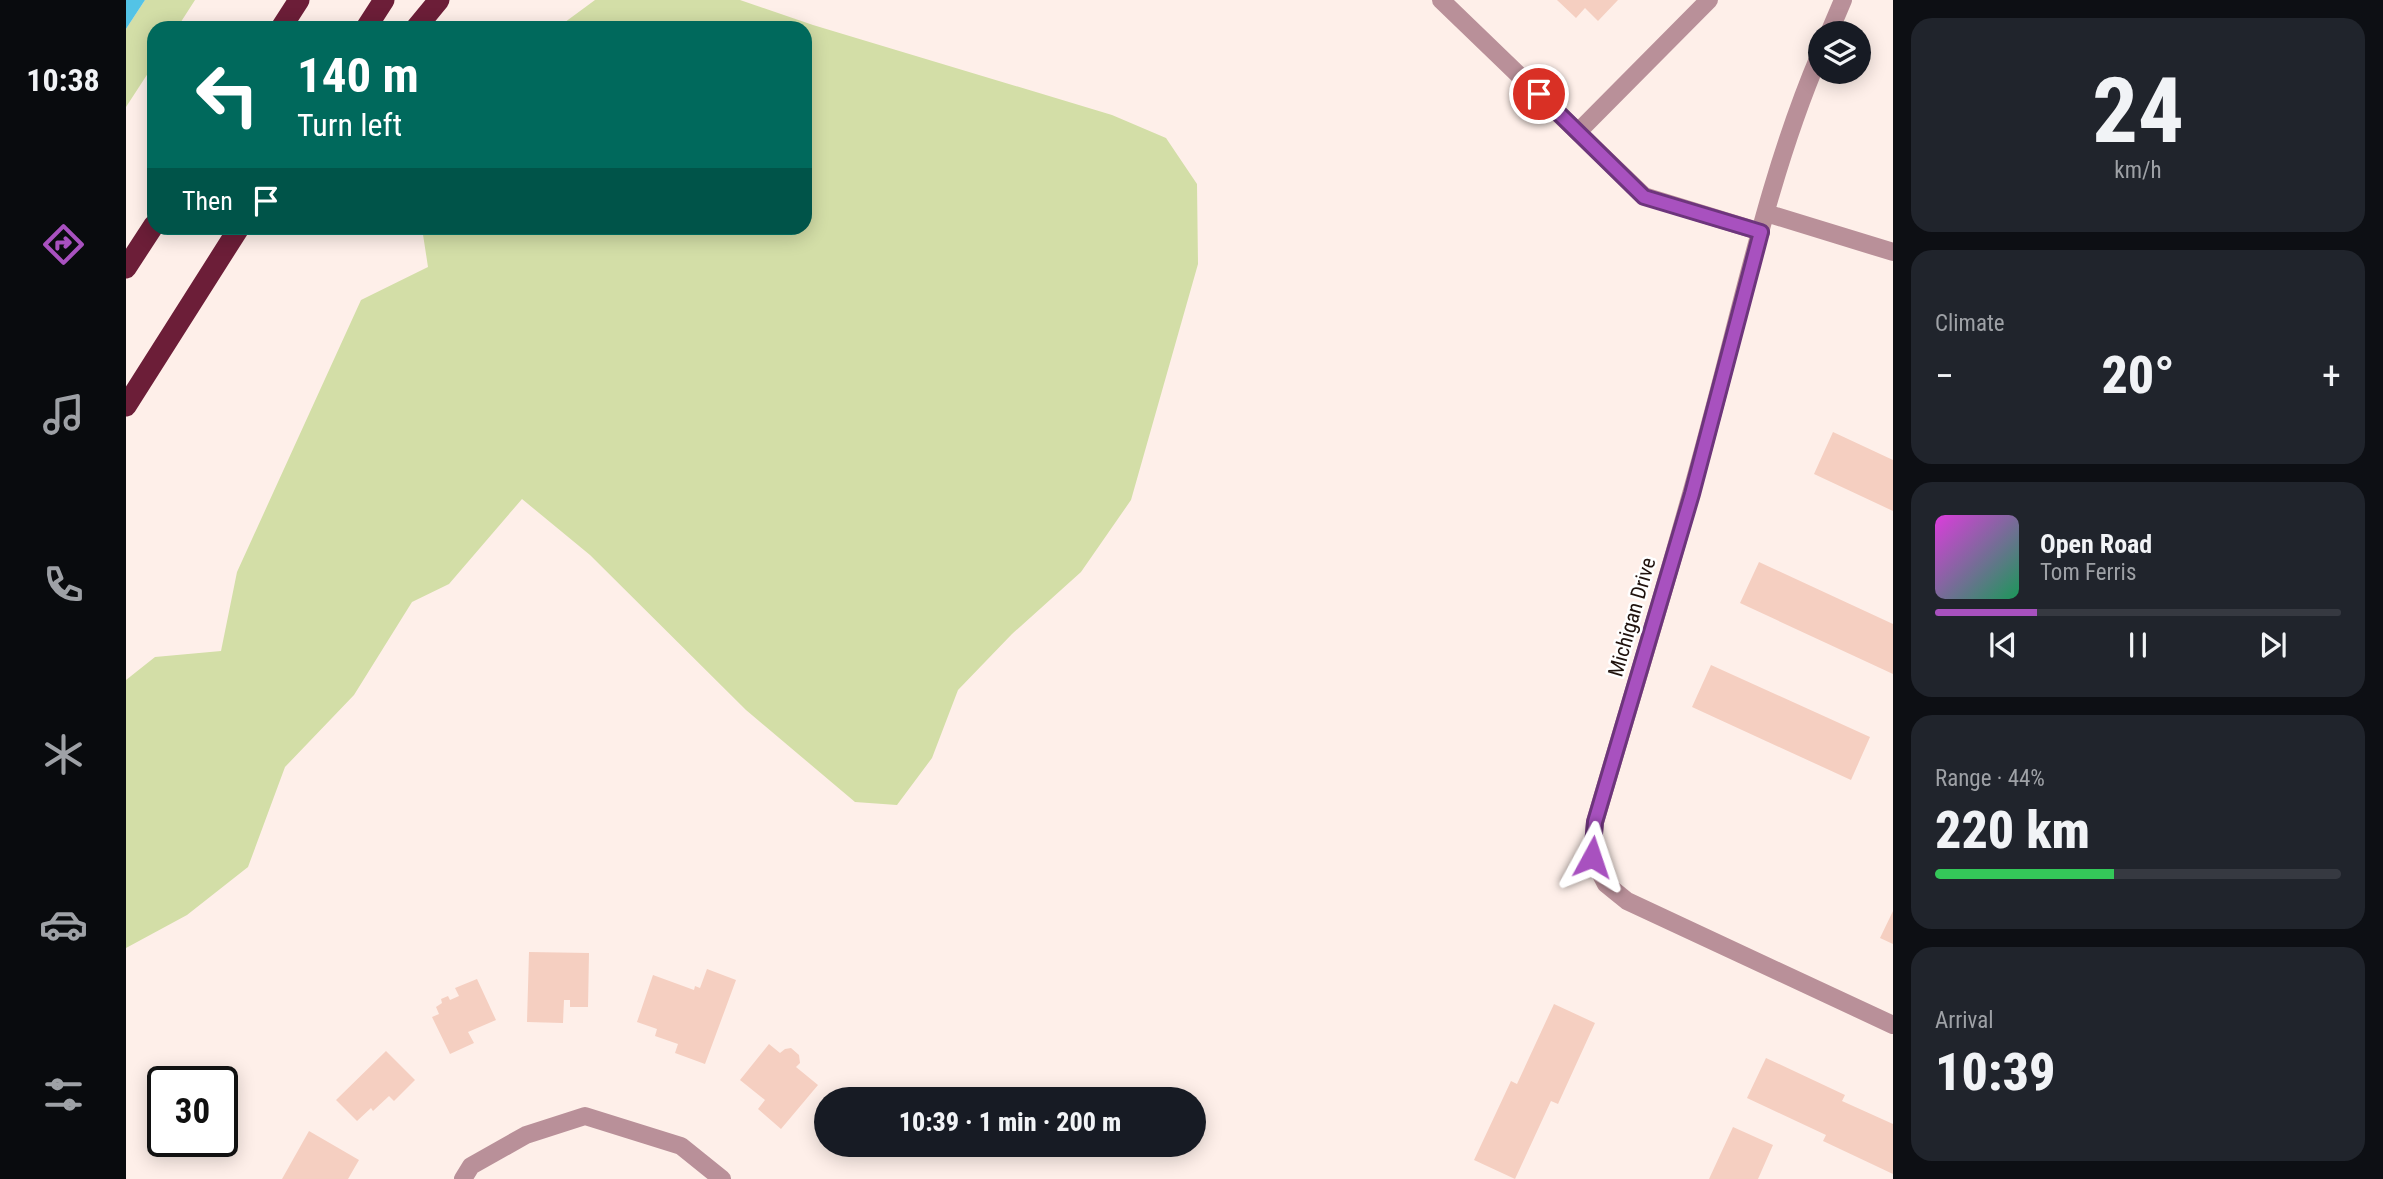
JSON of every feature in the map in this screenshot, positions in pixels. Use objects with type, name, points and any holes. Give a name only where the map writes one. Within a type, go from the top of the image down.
[{"type":"highway","points":[[286,21],[299,0]]},
{"type":"highway","points":[[370,21],[384,0]]},
{"type":"highway","points":[[422,21],[439,0]]},
{"type":"highway","points":[[126,268],[147,235]]},
{"type":"highway","points":[[126,406],[234,235]]},
{"type":"highway","points":[[169,336],[250,235]]},
{"type":"street","points":[[1441,0],[1644,197],[1761,232]]},
{"type":"street","points":[[1578,132],[1709,0]]},
{"type":"street","points":[[1834,21],[1843,0]]},
{"type":"street","name":"Michigan Drive","points":[[1808,82],[1766,213],[1692,494],[1595,822],[1592,857],[1606,884],[1627,901],[1893,1025]]},
{"type":"street","points":[[1766,213],[1893,253]]},
{"type":"street","points":[[463,1179],[471,1166],[526,1135],[585,1116],[681,1146],[722,1179]]},
{"type":"green space","points":[[145,0],[195,0],[182,21],[147,21],[147,75],[126,107],[126,29]]},
{"type":"green space","points":[[595,0],[740,0],[801,21],[566,21]]},
{"type":"green space","points":[[812,25],[1112,115],[1166,138],[1197,184],[1198,264],[1131,500],[1081,572],[1012,634],[958,690],[932,758],[897,805],[855,802],[746,710],[590,555],[522,499],[449,584],[412,602],[354,695],[285,767],[248,867],[187,915],[126,948],[126,680],[155,657],[221,651],[237,572],[361,300],[428,267],[423,235],[812,235]]},
{"type":"water","points":[[126,0],[145,0],[126,29]]},
{"type":"building","points":[[1557,0],[1618,0],[1598,21],[1585,8],[1576,18]]},
{"type":"building","points":[[1833,432],[1893,460],[1893,511],[1814,474]]},
{"type":"building","points":[[1759,562],[1893,624],[1893,674],[1740,603]]},
{"type":"building","points":[[1711,665],[1870,737],[1851,780],[1692,707]]},
{"type":"building","points":[[1893,911],[1893,944],[1880,938]]},
{"type":"building","points":[[529,952],[589,953],[588,1007],[570,1007],[570,1000],[564,1000],[563,1023],[527,1022]]},
{"type":"building","points":[[707,969],[736,980],[705,1064],[675,1053],[678,1044],[655,1036],[657,1029],[637,1022],[653,975],[694,990],[695,986],[700,988]]},
{"type":"building","points":[[477,979],[496,1020],[468,1032],[474,1043],[450,1054],[432,1017],[439,1014],[436,1007],[442,1003],[441,999],[448,996],[450,1000],[459,996],[455,988]]},
{"type":"building","points":[[1554,1004],[1595,1023],[1558,1104],[1551,1101],[1515,1179],[1474,1160],[1511,1081],[1517,1084]]},
{"type":"building","points":[[769,1044],[780,1053],[791,1048],[799,1055],[800,1063],[796,1067],[818,1085],[781,1129],[758,1109],[765,1100],[740,1080]]},
{"type":"building","points":[[386,1051],[415,1080],[394,1101],[389,1096],[357,1121],[336,1100]]},
{"type":"building","points":[[1766,1058],[1845,1095],[1842,1101],[1893,1124],[1893,1174],[1823,1141],[1826,1135],[1747,1098]]},
{"type":"building","points":[[1733,1127],[1773,1145],[1758,1179],[1709,1179]]},
{"type":"building","points":[[309,1131],[359,1160],[348,1179],[282,1179]]},
{"type":"route","points":[[1539,94],[1644,197],[1761,232],[1692,494],[1595,822],[1592,857]]}]
